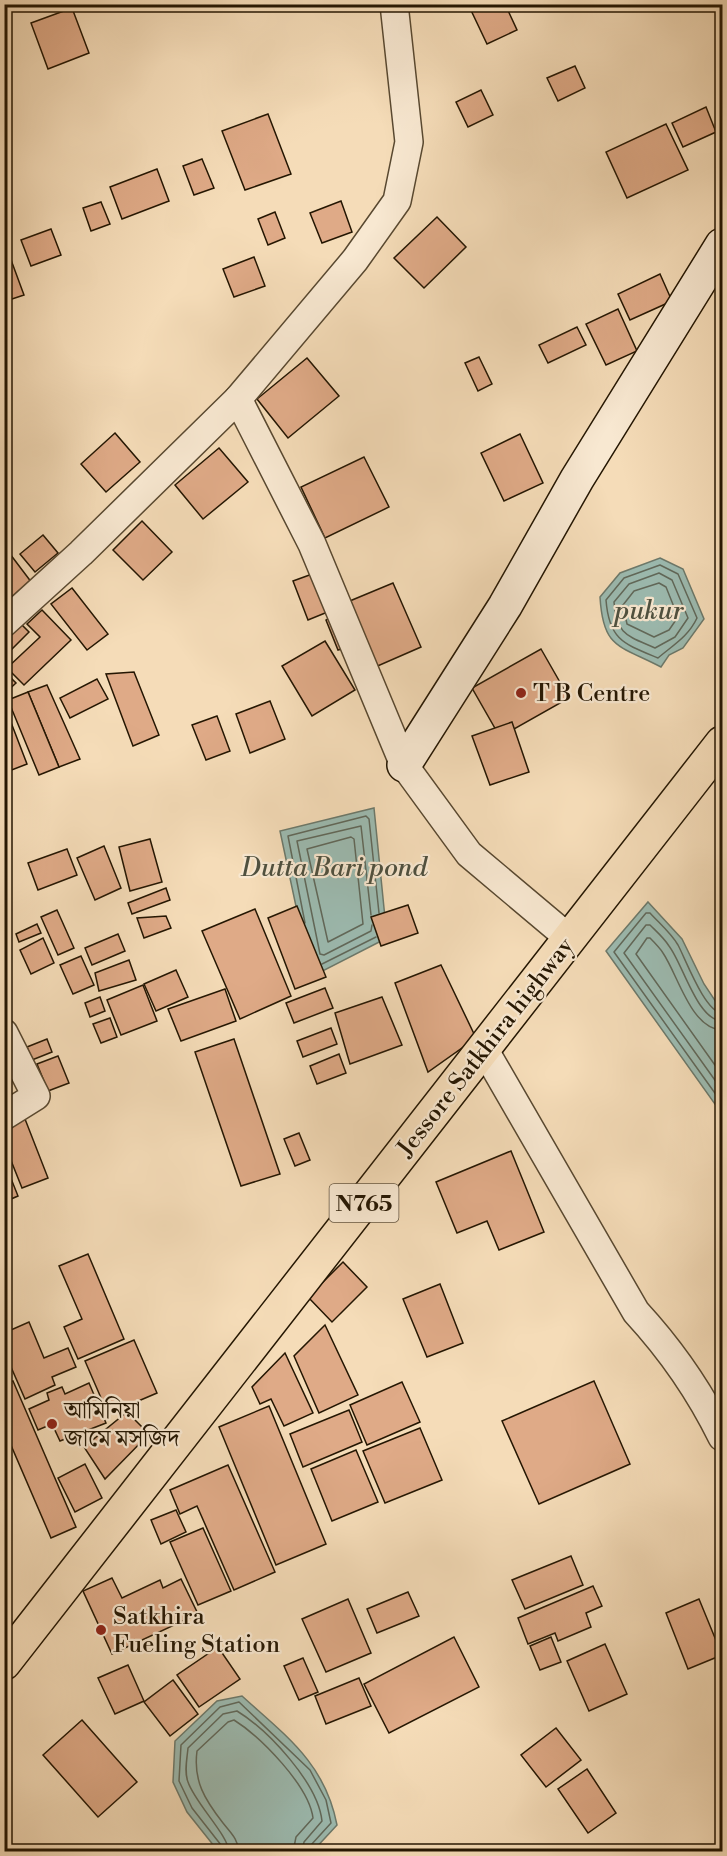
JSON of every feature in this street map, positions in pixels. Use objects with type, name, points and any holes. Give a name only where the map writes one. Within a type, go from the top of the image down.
[{"type":"highway","name":"Jessore Satkhira highway","points":[[4,1663],[723,743]]},
{"type":"street","points":[[4,622],[81,553],[238,399],[355,260],[397,201],[409,142],[394,4]]},
{"type":"street","points":[[404,765],[506,606],[578,479],[723,245]]},
{"type":"street","points":[[238,399],[312,544],[404,765],[469,854],[570,939]]},
{"type":"street","points":[[4,1033],[36,1096],[4,1116]]},
{"type":"street","points":[[484,1049],[636,1312],[668,1347],[696,1388],[723,1437]]},
{"type":"water","name":"pukur","points":[[660,558],[683,569],[704,619],[683,648],[669,655],[661,667],[616,643],[605,627],[600,597],[620,573]]},
{"type":"water","name":"Dutta Bari pond","points":[[374,808],[387,938],[311,977],[280,831]]},
{"type":"water","points":[[648,902],[682,939],[704,984],[722,1011],[722,1114],[606,951]]},
{"type":"water","points":[[242,1696],[302,1752],[323,1784],[337,1825],[313,1851],[218,1851],[187,1812],[173,1782],[175,1741],[217,1701]]},
{"type":"building","points":[[468,4],[505,4],[517,30],[487,44]]},
{"type":"building","points":[[72,8],[89,53],[48,69],[31,23]]},
{"type":"building","points":[[575,66],[585,88],[558,101],[547,78]]},
{"type":"building","points":[[481,90],[493,115],[468,127],[456,102]]},
{"type":"building","points":[[706,107],[716,132],[683,147],[672,123]]},
{"type":"building","points":[[268,114],[291,174],[245,190],[222,131]]},
{"type":"building","points":[[666,124],[688,170],[627,198],[606,152]]},
{"type":"building","points":[[202,159],[214,188],[194,195],[183,166]]},
{"type":"building","points":[[157,169],[169,201],[122,219],[110,187]]},
{"type":"building","points":[[341,201],[352,232],[322,243],[310,213]]},
{"type":"building","points":[[101,202],[110,224],[91,231],[83,208]]},
{"type":"building","points":[[275,212],[285,238],[268,245],[258,219]]},
{"type":"building","points":[[437,217],[466,247],[424,288],[394,258]]},
{"type":"building","points":[[51,229],[61,255],[31,266],[21,240]]},
{"type":"building","points":[[7,249],[24,295],[6,301],[4,250]]},
{"type":"building","points":[[254,257],[265,286],[234,297],[223,269]]},
{"type":"building","points":[[660,274],[672,301],[630,320],[618,294]]},
{"type":"building","points":[[618,309],[637,351],[606,365],[586,324]]},
{"type":"building","points":[[577,327],[586,345],[548,363],[539,345]]},
{"type":"building","points":[[479,357],[492,384],[478,391],[465,363]]},
{"type":"building","points":[[307,358],[339,396],[288,438],[257,399]]},
{"type":"building","points":[[115,433],[140,462],[106,492],[81,464]]},
{"type":"building","points":[[520,434],[543,483],[504,501],[481,453]]},
{"type":"building","points":[[219,448],[248,482],[203,519],[175,485]]},
{"type":"building","points":[[364,457],[389,507],[325,538],[301,487]]},
{"type":"building","points":[[142,521],[172,552],[143,580],[113,550]]},
{"type":"building","points":[[43,535],[58,553],[35,572],[20,554]]},
{"type":"building","points":[[4,546],[32,583],[4,615]]},
{"type":"building","points":[[315,573],[330,611],[308,620],[293,581]]},
{"type":"building","points":[[393,583],[421,647],[373,668],[345,603]]},
{"type":"building","points":[[72,588],[108,634],[87,650],[51,604]]},
{"type":"building","points":[[42,610],[71,640],[24,685],[7,668],[40,637],[27,624]]},
{"type":"building","points":[[333,616],[345,648],[338,650],[326,620]]},
{"type":"building","points":[[19,622],[29,632],[5,656],[4,636]]},
{"type":"building","points":[[325,641],[355,690],[312,716],[282,666]]},
{"type":"building","name":"T B Centre","points":[[541,649],[569,698],[500,737],[472,688]]},
{"type":"building","points":[[4,671],[16,683],[4,694]]},
{"type":"building","points":[[134,672],[159,735],[133,746],[106,674]]},
{"type":"building","points":[[97,679],[108,699],[70,718],[60,698]]},
{"type":"building","points":[[47,685],[80,759],[59,767],[28,692]]},
{"type":"building","points":[[28,692],[59,767],[39,775],[8,700]]},
{"type":"building","points":[[270,701],[285,739],[250,753],[236,714]]},
{"type":"building","points":[[7,712],[27,764],[4,773],[4,713]]},
{"type":"building","points":[[217,716],[230,751],[206,760],[192,725]]},
{"type":"building","points":[[512,722],[529,772],[490,785],[472,736]]},
{"type":"building","points":[[150,839],[162,882],[130,891],[119,847]]},
{"type":"building","points":[[104,846],[121,888],[95,900],[77,858]]},
{"type":"building","points":[[67,849],[77,875],[38,890],[28,863]]},
{"type":"building","points":[[166,888],[170,900],[132,914],[128,903]]},
{"type":"building","points":[[408,905],[418,933],[381,946],[371,917]]},
{"type":"building","points":[[297,906],[326,977],[295,989],[268,918]]},
{"type":"building","points":[[255,909],[291,996],[240,1019],[202,931]]},
{"type":"building","points":[[57,910],[74,948],[58,955],[41,917]]},
{"type":"building","points":[[166,916],[171,928],[144,938],[137,918]]},
{"type":"building","points":[[37,924],[41,933],[19,942],[16,934]]},
{"type":"building","points":[[118,934],[125,951],[92,965],[85,948]]},
{"type":"building","points":[[43,938],[54,963],[31,974],[20,950]]},
{"type":"building","points":[[81,956],[94,985],[73,994],[60,965]]},
{"type":"building","points":[[129,960],[136,980],[99,991],[95,973]]},
{"type":"building","points":[[441,965],[476,1038],[428,1072],[395,983]]},
{"type":"building","points":[[176,970],[188,997],[156,1011],[144,984]]},
{"type":"building","points":[[143,985],[157,1021],[121,1035],[107,1000]]},
{"type":"building","points":[[325,988],[333,1008],[294,1023],[286,1003]]},
{"type":"building","points":[[225,989],[236,1021],[181,1041],[168,1009]]},
{"type":"building","points":[[100,997],[105,1011],[90,1017],[85,1003]]},
{"type":"building","points":[[382,997],[402,1045],[350,1064],[335,1013]]},
{"type":"building","points":[[110,1018],[117,1037],[101,1043],[93,1024]]},
{"type":"building","points":[[331,1028],[337,1044],[303,1057],[297,1041]]},
{"type":"building","points":[[47,1039],[52,1052],[32,1060],[27,1047]]},
{"type":"building","points":[[234,1039],[280,1174],[241,1186],[195,1052]]},
{"type":"building","points":[[339,1054],[346,1073],[317,1084],[310,1066]]},
{"type":"building","points":[[58,1056],[69,1083],[48,1091],[37,1064]]},
{"type":"building","points":[[25,1119],[48,1178],[22,1188],[4,1143],[4,1126]]},
{"type":"building","points":[[299,1133],[310,1160],[295,1166],[284,1139]]},
{"type":"building","points":[[511,1151],[544,1232],[499,1250],[487,1221],[457,1233],[436,1182]]},
{"type":"building","points":[[4,1161],[18,1196],[4,1202]]},
{"type":"building","points":[[88,1254],[124,1339],[78,1359],[64,1327],[82,1319],[59,1266]]},
{"type":"building","points":[[343,1262],[367,1287],[332,1322],[308,1297]]},
{"type":"building","points":[[440,1284],[463,1343],[427,1357],[403,1299]]},
{"type":"building","points":[[29,1322],[44,1358],[68,1348],[76,1367],[52,1377],[55,1385],[25,1399],[4,1351],[4,1333]]},
{"type":"building","points":[[325,1325],[358,1395],[319,1413],[294,1356]]},
{"type":"building","points":[[134,1340],[157,1393],[108,1414],[85,1361]]},
{"type":"building","points":[[285,1353],[313,1413],[284,1426],[271,1399],[260,1404],[252,1387]]},
{"type":"building","points":[[13,1381],[76,1527],[51,1538],[4,1429],[4,1384]]},
{"type":"building","points":[[594,1381],[630,1464],[539,1504],[502,1421]]},
{"type":"building","points":[[402,1382],[420,1422],[367,1445],[350,1405]]},
{"type":"building","points":[[89,1383],[106,1423],[60,1441],[52,1424],[38,1430],[29,1409],[49,1400],[47,1393],[62,1387],[65,1394]]},
{"type":"building","points":[[269,1406],[326,1544],[276,1565],[219,1427]]},
{"type":"building","points":[[349,1410],[362,1442],[303,1467],[290,1434]]},
{"type":"building","points":[[127,1412],[149,1434],[105,1479],[84,1447]]},
{"type":"building","points":[[420,1428],[442,1480],[385,1503],[363,1451]]},
{"type":"building","points":[[356,1450],[378,1502],[332,1521],[311,1469]]},
{"type":"building","points":[[85,1464],[102,1498],[75,1512],[58,1478]]},
{"type":"building","points":[[228,1465],[275,1572],[234,1590],[197,1506],[180,1514],[170,1490]]},
{"type":"building","points":[[176,1510],[186,1532],[161,1544],[151,1520]]},
{"type":"building","points":[[203,1528],[231,1591],[198,1605],[170,1542]]},
{"type":"building","points":[[571,1556],[583,1585],[525,1609],[512,1580]]},
{"type":"building","points":[[112,1578],[122,1598],[160,1580],[163,1588],[181,1579],[198,1614],[112,1654],[83,1591]]},
{"type":"building","points":[[593,1586],[602,1606],[586,1613],[591,1627],[558,1641],[555,1633],[528,1644],[518,1618]]},
{"type":"building","points":[[408,1592],[419,1616],[377,1633],[367,1609]]},
{"type":"building","points":[[348,1599],[371,1653],[326,1672],[302,1619]]},
{"type":"building","points":[[699,1599],[722,1655],[688,1669],[666,1613]]},
{"type":"building","points":[[454,1637],[479,1687],[389,1733],[364,1684]]},
{"type":"building","points":[[551,1637],[561,1662],[540,1670],[530,1646]]},
{"type":"building","points":[[605,1644],[627,1694],[589,1711],[567,1661]]},
{"type":"building","points":[[218,1647],[240,1679],[199,1707],[177,1675]]},
{"type":"building","points":[[303,1658],[318,1692],[299,1700],[284,1666]]},
{"type":"building","points":[[128,1665],[144,1701],[115,1714],[98,1678]]},
{"type":"building","points":[[359,1678],[371,1706],[326,1724],[315,1696]]},
{"type":"building","points":[[173,1680],[198,1714],[170,1736],[144,1702]]},
{"type":"building","points":[[82,1720],[137,1782],[98,1817],[43,1755]]},
{"type":"building","points":[[556,1728],[581,1760],[546,1787],[521,1755]]},
{"type":"building","points":[[587,1769],[616,1813],[588,1833],[558,1789]]},
{"type":"place","name":"T B Centre","points":[[521,693]]},
{"type":"place","name":"আমিনিয়া জামে মসজিদ","points":[[52,1424]]},
{"type":"place","name":"Satkhira Fueling Station","points":[[101,1630]]}]
